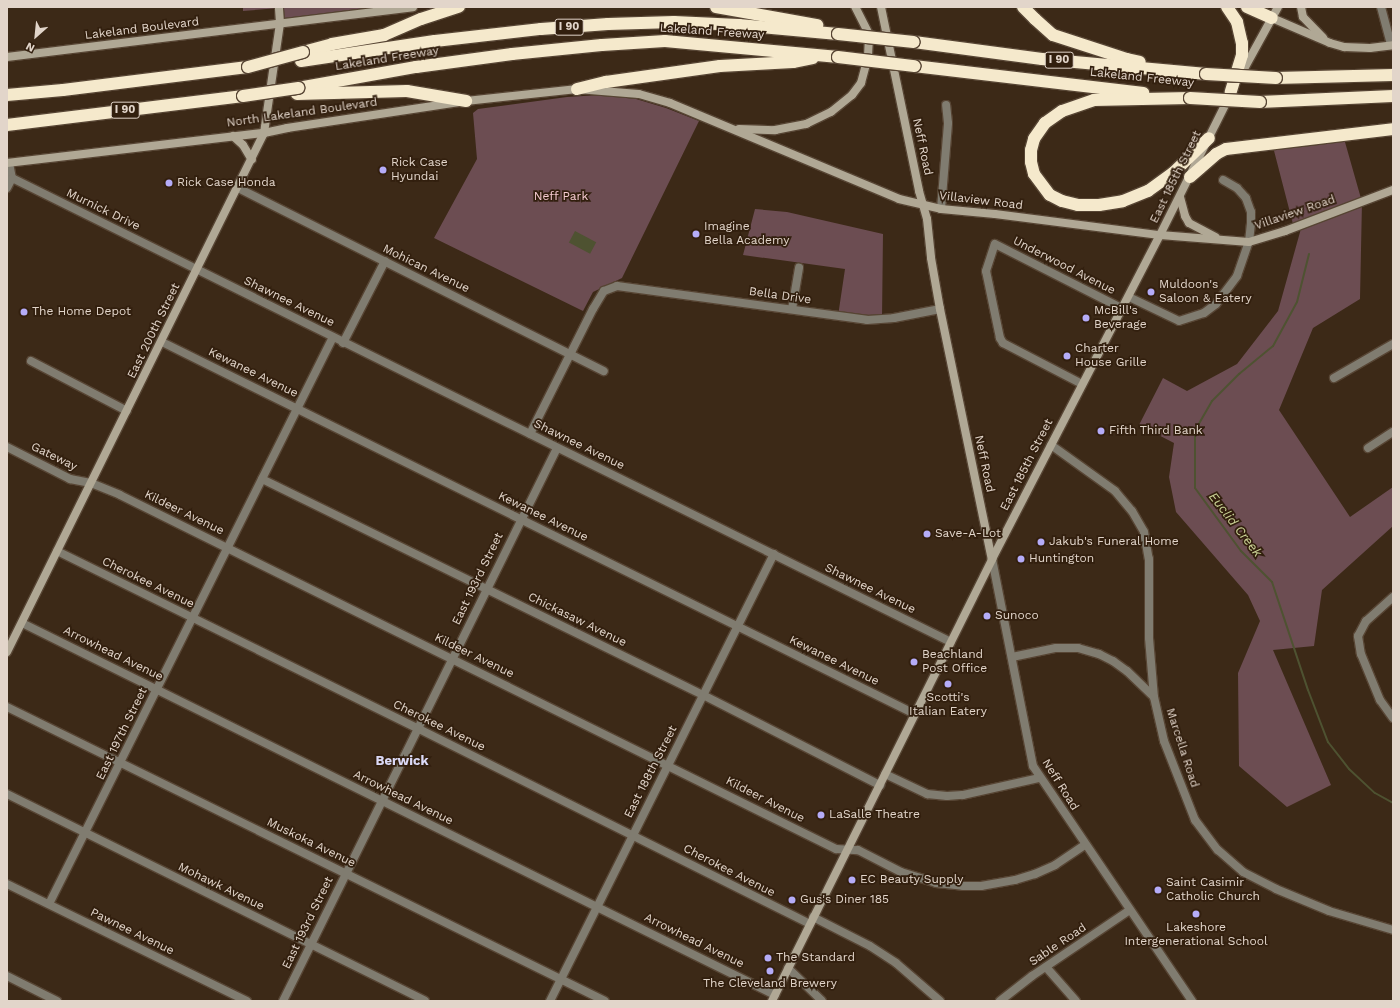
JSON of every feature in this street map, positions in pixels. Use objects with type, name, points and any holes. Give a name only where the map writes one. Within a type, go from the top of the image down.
[{"type":"highway","points":[[302,56],[332,44],[384,35],[421,19],[459,7]]},
{"type":"highway","points":[[716,7],[838,32]]},
{"type":"highway","points":[[1023,7],[1034,20],[1053,35],[1127,59],[1206,74]]},
{"type":"highway","points":[[1227,7],[1237,22],[1242,43],[1242,55],[1231,92]]},
{"type":"highway","points":[[1246,7],[1272,18]]},
{"type":"highway","name":"Lakeland Freeway","points":[[7,95],[63,90],[248,67],[302,56],[541,29],[608,24],[674,22],[739,24],[838,32],[1042,59],[1206,74],[1276,78],[1393,75]]},
{"type":"highway","name":"Lakeland Freeway","points":[[297,91],[423,66],[512,54],[602,45],[665,41],[838,57],[1190,98],[1260,102],[1393,96]]},
{"type":"highway","points":[[577,89],[606,82],[720,66],[793,62],[823,56]]},
{"type":"highway","points":[[7,92],[63,90]]},
{"type":"highway","points":[[297,91],[407,91],[466,101]]},
{"type":"highway","name":"I 90","points":[[7,125],[242,96],[297,91]]},
{"type":"highway","points":[[1190,98],[1094,100],[1062,110],[1045,123],[1034,139],[1031,150],[1031,162],[1034,174],[1050,195],[1062,201],[1078,205],[1099,205],[1123,201],[1148,191],[1174,173],[1209,138]]},
{"type":"highway","points":[[1190,177],[1216,154],[1226,149],[1393,129]]},
{"type":"street","name":"East 200th Street","points":[[7,652],[198,270],[264,133],[280,23],[279,7]]},
{"type":"street","name":"Lakeland Boulevard","points":[[7,57],[413,7]]},
{"type":"street","points":[[732,129],[775,130],[806,124],[831,112],[852,95],[861,83],[868,56],[869,34],[855,7]]},
{"type":"street","name":"Neff Road","points":[[881,7],[919,191],[927,219],[931,258],[940,309],[1012,657],[1032,766],[1192,1001]]},
{"type":"street","name":"East 185th Street","points":[[773,998],[992,559],[1082,384],[1123,309],[1231,92],[1278,7]]},
{"type":"street","points":[[1301,7],[1303,17],[1317,34],[1330,44]]},
{"type":"street","points":[[1272,18],[1330,44],[1358,48],[1392,45],[1381,7]]},
{"type":"street","name":"Villaview Road","points":[[577,89],[639,94],[670,103],[899,199],[923,206],[941,209],[995,214],[1160,236],[1249,242],[1285,231],[1393,190]]},
{"type":"street","name":"North Lakeland Boulevard","points":[[8,163],[264,133],[287,128],[466,101],[577,89]]},
{"type":"street","points":[[941,209],[948,123],[946,105]]},
{"type":"street","points":[[233,136],[243,145],[252,160]]},
{"type":"street","points":[[7,188],[12,178],[8,163]]},
{"type":"street","name":"Murnick Drive","points":[[12,178],[198,270]]},
{"type":"street","points":[[1129,297],[1179,321],[1204,312],[1216,304],[1237,276],[1249,242],[1251,212],[1246,198],[1236,188],[1223,180]]},
{"type":"street","name":"Mohican Avenue","points":[[238,188],[604,371]]},
{"type":"street","points":[[1180,197],[1185,216],[1189,223],[1221,240]]},
{"type":"street","name":"Underwood Avenue","points":[[1082,384],[1003,343],[1000,338],[986,271],[995,244],[1123,309]]},
{"type":"street","points":[[343,343],[385,262]]},
{"type":"street","points":[[792,309],[798,268]]},
{"type":"street","name":"Shawnee Avenue","points":[[198,270],[343,343],[951,642]]},
{"type":"street","name":"Bella Drive","points":[[570,353],[604,291],[617,286],[867,320],[894,318],[940,309]]},
{"type":"street","name":"East 197th Street","points":[[49,904],[121,763],[332,337]]},
{"type":"street","name":"Kewanee Avenue","points":[[162,342],[914,714]]},
{"type":"street","points":[[1334,378],[1393,344]]},
{"type":"street","points":[[530,434],[570,353]]},
{"type":"street","points":[[31,362],[127,411]]},
{"type":"street","points":[[1368,448],[1393,432]]},
{"type":"street","name":"Marcella Road","points":[[1051,445],[1115,491],[1132,511],[1144,532],[1149,559],[1149,638],[1154,697],[1164,741],[1181,788],[1195,820],[1218,850],[1243,872],[1276,889],[1328,911],[1393,930]]},
{"type":"street","name":"Gateway","points":[[7,447],[70,479],[91,483]]},
{"type":"street","name":"East 193rd Street","points":[[284,1001],[310,945],[486,589],[558,448]]},
{"type":"street","name":"Chickasaw Avenue","points":[[262,479],[703,695],[880,785]]},
{"type":"street","name":"Kildeer Avenue","points":[[91,483],[227,548],[836,849],[858,850],[900,872],[919,878],[963,886],[982,886],[1015,880],[1035,874],[1055,865],[1085,845]]},
{"type":"street","name":"Cherokee Avenue","points":[[57,551],[632,835],[811,921],[870,946],[896,963],[940,1001]]},
{"type":"street","name":"East 188th Street","points":[[550,1001],[774,554]]},
{"type":"street","points":[[1393,597],[1366,621],[1358,636],[1360,654],[1380,700],[1393,718]]},
{"type":"street","name":"Arrowhead Avenue","points":[[22,623],[598,907],[773,998]]},
{"type":"street","points":[[1012,657],[1056,648],[1078,648],[1099,654],[1113,661],[1127,671],[1154,697]]},
{"type":"street","name":"Muskoka Avenue","points":[[7,708],[605,1001]]},
{"type":"street","points":[[885,774],[927,794],[947,796],[963,795],[1040,778]]},
{"type":"street","name":"Mohawk Avenue","points":[[7,794],[85,834],[425,1001]]},
{"type":"street","name":"Pawnee Avenue","points":[[7,884],[247,1001]]},
{"type":"street","name":"Sable Road","points":[[1000,1001],[1046,967],[1130,910]]},
{"type":"street","points":[[1046,967],[1076,1001]]},
{"type":"street","points":[[788,968],[822,1001]]},
{"type":"street","points":[[7,976],[57,1001]]},
{"type":"green space","points":[[243,7],[413,7],[280,23],[279,8],[243,11]]},
{"type":"green space","name":"Neff Park","points":[[600,95],[636,99],[666,108],[699,121],[622,278],[593,292],[583,311],[434,238],[477,159],[473,113],[478,109],[567,97]]},
{"type":"green space","points":[[1343,135],[1362,202],[1360,299],[1313,328],[1279,410],[1350,517],[1393,487],[1393,526],[1322,590],[1314,646],[1273,650],[1331,785],[1287,807],[1239,766],[1238,673],[1260,621],[1248,595],[1176,512],[1169,477],[1174,443],[1139,425],[1163,378],[1187,391],[1237,364],[1278,311],[1302,225],[1294,228],[1272,143]]},
{"type":"green space","points":[[755,209],[787,212],[883,234],[882,319],[838,316],[845,269],[743,255]]},
{"type":"shaded area","points":[[575,231],[596,242],[590,254],[569,242]]},
{"type":"waterway","name":"Euclid Creek","points":[[1309,254],[1297,302],[1273,346],[1239,374],[1212,401],[1195,430],[1195,488],[1241,551],[1272,582],[1308,690],[1328,742],[1349,769],[1375,793],[1393,803]]},
{"type":"place","name":"Rick Case Hyundai","points":[[383,170]]},
{"type":"place","name":"Rick Case Honda","points":[[169,183]]},
{"type":"place","name":"Imagine Bella Academy","points":[[696,234]]},
{"type":"place","name":"Muldoon's Saloon & Eatery","points":[[1151,292]]},
{"type":"place","name":"The Home Depot","points":[[24,312]]},
{"type":"place","name":"McBill's Beverage","points":[[1086,318]]},
{"type":"place","name":"Charter House Grille","points":[[1067,356]]},
{"type":"place","name":"Fifth Third Bank","points":[[1101,431]]},
{"type":"place","name":"Save-A-Lot","points":[[927,534]]},
{"type":"place","name":"Jakub's Funeral Home","points":[[1041,542]]},
{"type":"place","name":"Huntington","points":[[1021,559]]},
{"type":"place","name":"Sunoco","points":[[987,616]]},
{"type":"place","name":"Beachland Post Office","points":[[914,662]]},
{"type":"place","name":"Scotti's Italian Eatery","points":[[948,684]]},
{"type":"place","name":"LaSalle Theatre","points":[[821,815]]},
{"type":"place","name":"EC Beauty Supply","points":[[852,880]]},
{"type":"place","name":"Saint Casimir Catholic Church","points":[[1158,890]]},
{"type":"place","name":"Gus's Diner 185","points":[[792,900]]},
{"type":"place","name":"Lakeshore Intergenerational School","points":[[1196,914]]},
{"type":"place","name":"The Standard","points":[[768,958]]},
{"type":"place","name":"The Cleveland Brewery","points":[[770,971]]},
{"type":"district","name":"Berwick","points":[[402,761]]}]
